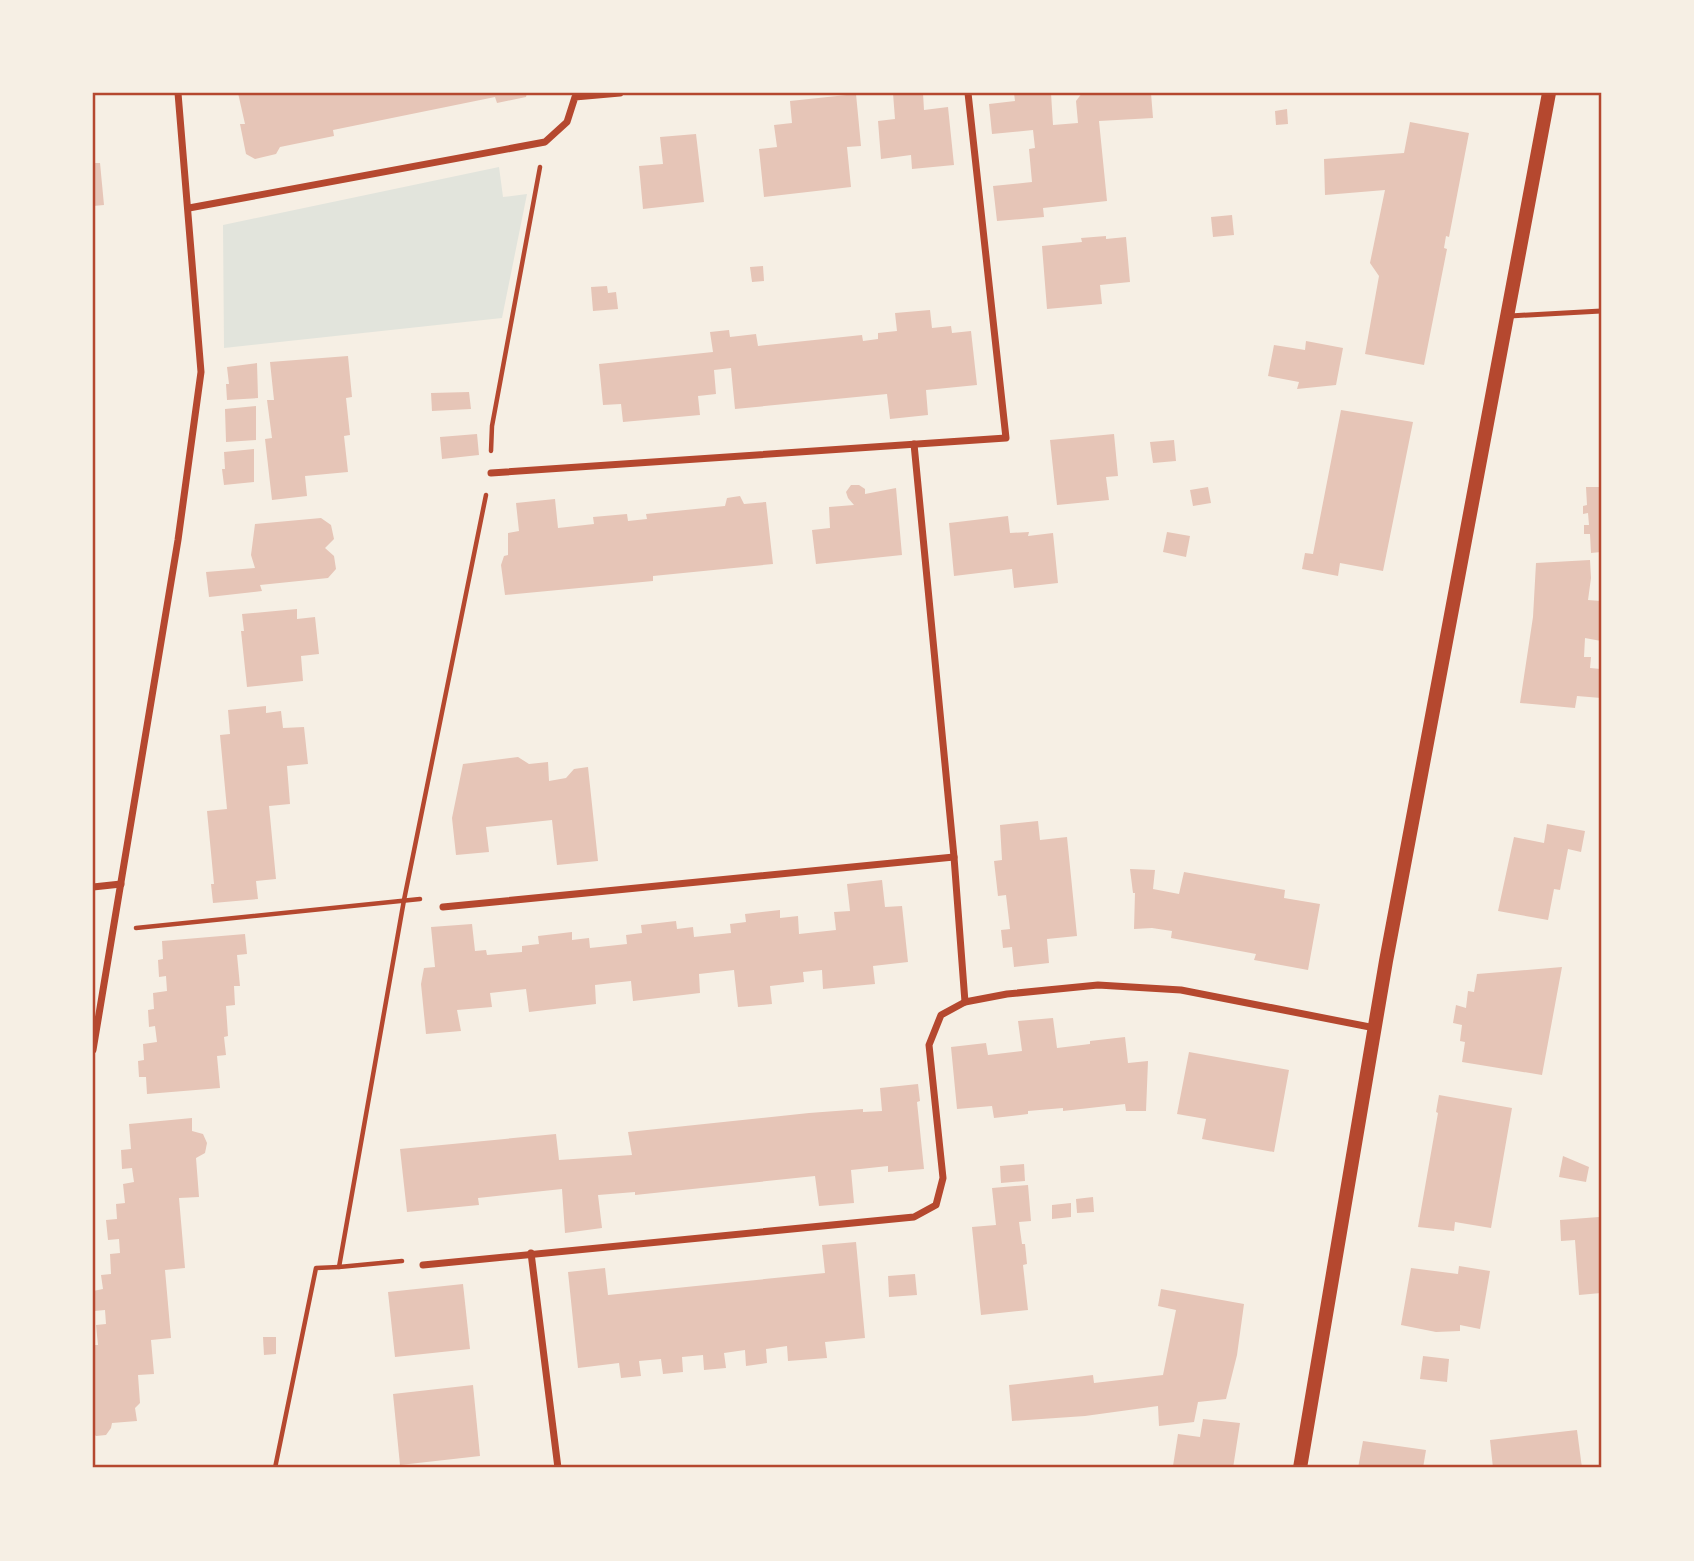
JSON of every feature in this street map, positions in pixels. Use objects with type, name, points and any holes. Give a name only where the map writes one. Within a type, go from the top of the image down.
[{"type":"main road","points":[[1300,1468],[1375,1028],[1549,93]]},
{"type":"street","points":[[93,1050],[178,540],[201,372],[178,93]]},
{"type":"street","points":[[189,208],[545,142],[567,122],[576,95],[620,93]]},
{"type":"street","points":[[491,473],[1006,438],[968,93]]},
{"type":"street","points":[[914,444],[954,857],[965,1002]]},
{"type":"street","points":[[443,907],[954,857]]},
{"type":"street","points":[[93,887],[121,884]]},
{"type":"street","points":[[423,1265],[914,1217],[936,1205],[943,1178],[929,1045],[941,1015],[965,1002],[1007,994],[1098,985],[1181,990],[1375,1028]]},
{"type":"street","points":[[531,1253],[558,1468]]},
{"type":"lane","points":[[1506,316],[1601,311]]},
{"type":"path","points":[[339,1267],[404,900],[491,473],[492,426],[545,142]]},
{"type":"path","points":[[114,930],[404,900]]},
{"type":"path","points":[[275,1468],[316,1268],[411,1261],[423,1265]]},
{"type":"shaded area","points":[[499,167],[503,197],[527,194],[502,318],[224,348],[223,225]]},
{"type":"building","points":[[238,93],[527,93],[526,97],[497,103],[495,97],[333,130],[334,136],[280,147],[276,154],[255,159],[246,154],[240,124],[245,124]]},
{"type":"building","points":[[893,93],[923,93],[924,110],[948,107],[954,165],[912,169],[911,155],[881,159],[878,121],[895,119]]},
{"type":"building","points":[[1014,93],[1051,93],[1053,125],[1078,123],[1076,101],[1082,93],[1151,93],[1153,118],[1099,121],[1107,201],[1043,208],[1044,217],[997,221],[993,186],[1032,182],[1029,149],[1035,148],[1033,130],[992,134],[989,104],[1015,101]]},
{"type":"building","points":[[856,94],[861,146],[847,147],[851,187],[764,197],[759,149],[777,147],[774,125],[792,123],[790,101]]},
{"type":"building","points":[[1287,109],[1288,124],[1276,125],[1275,111]]},
{"type":"building","points":[[1410,122],[1469,133],[1449,237],[1446,236],[1444,248],[1447,249],[1424,365],[1365,354],[1379,276],[1370,263],[1385,190],[1325,195],[1324,159],[1404,153]]},
{"type":"building","points":[[696,134],[704,202],[643,209],[639,166],[663,164],[660,137]]},
{"type":"building","points":[[93,163],[100,163],[104,205],[93,206]]},
{"type":"building","points":[[1232,215],[1234,235],[1213,237],[1211,217]]},
{"type":"building","points":[[1106,236],[1106,239],[1126,237],[1130,282],[1100,285],[1102,304],[1047,309],[1042,246],[1082,242],[1081,238]]},
{"type":"building","points":[[763,266],[764,281],[752,282],[750,267]]},
{"type":"building","points":[[607,286],[608,293],[616,292],[618,309],[593,311],[591,287]]},
{"type":"building","points":[[930,310],[932,328],[951,326],[952,333],[971,331],[977,385],[926,390],[928,415],[890,419],[887,394],[735,409],[731,368],[714,370],[716,394],[698,396],[700,415],[623,422],[621,404],[603,405],[599,364],[713,352],[710,332],[729,330],[730,337],[756,334],[758,346],[862,335],[863,341],[878,339],[878,333],[897,331],[895,313]]},
{"type":"building","points":[[1306,341],[1343,348],[1336,385],[1297,389],[1299,382],[1268,376],[1274,345],[1305,350]]},
{"type":"building","points":[[348,356],[352,397],[346,398],[350,435],[344,436],[348,472],[305,476],[307,496],[272,500],[265,439],[272,438],[267,400],[274,400],[270,362]]},
{"type":"building","points":[[257,363],[258,398],[227,400],[227,367]]},
{"type":"building","points":[[469,392],[471,409],[432,411],[431,393]]},
{"type":"building","points":[[256,406],[256,440],[226,442],[225,409]]},
{"type":"building","points":[[1341,410],[1413,422],[1383,571],[1340,563],[1338,576],[1302,569],[1305,553],[1313,554]]},
{"type":"building","points":[[477,434],[479,455],[442,459],[440,437]]},
{"type":"building","points":[[1114,434],[1118,476],[1106,477],[1109,500],[1057,505],[1050,440]]},
{"type":"building","points":[[1174,440],[1176,461],[1153,463],[1150,442]]},
{"type":"building","points":[[254,449],[254,482],[224,485],[224,452]]},
{"type":"building","points":[[851,485],[859,485],[865,489],[865,494],[896,488],[902,555],[816,564],[812,530],[830,528],[829,507],[854,505],[846,492]]},
{"type":"building","points":[[1208,487],[1211,503],[1193,506],[1190,490]]},
{"type":"building","points":[[1586,487],[1601,487],[1601,552],[1591,553],[1590,534],[1584,534],[1584,525],[1589,525],[1588,513],[1583,514],[1583,506],[1587,505]]},
{"type":"building","points":[[740,496],[744,504],[766,502],[773,564],[653,576],[653,581],[505,595],[501,565],[504,556],[508,555],[508,533],[519,531],[516,503],[555,499],[558,528],[594,524],[593,517],[627,514],[628,521],[647,519],[646,514],[725,506],[727,498]]},
{"type":"building","points":[[1008,516],[1010,533],[1029,532],[1028,536],[1053,533],[1058,583],[1014,588],[1012,569],[954,576],[949,523]]},
{"type":"building","points":[[321,518],[331,525],[334,539],[325,548],[334,556],[336,569],[328,578],[260,585],[262,591],[209,597],[206,572],[255,568],[251,555],[255,524]]},
{"type":"building","points":[[1167,532],[1190,536],[1186,557],[1163,552]]},
{"type":"building","points":[[1590,560],[1588,600],[1601,601],[1601,641],[1585,638],[1584,657],[1591,657],[1590,668],[1601,669],[1601,698],[1577,696],[1575,708],[1520,703],[1533,617],[1536,563]]},
{"type":"building","points":[[297,609],[297,619],[315,617],[319,654],[301,656],[303,681],[247,687],[241,631],[244,631],[242,614]]},
{"type":"building","points":[[266,706],[266,713],[281,711],[283,728],[304,727],[308,764],[287,766],[290,804],[269,806],[276,879],[256,881],[258,899],[213,903],[211,884],[214,884],[207,811],[227,809],[220,735],[230,734],[228,710]]},
{"type":"building","points":[[518,757],[529,764],[548,762],[549,781],[566,778],[574,769],[588,767],[598,861],[557,865],[552,820],[486,827],[489,852],[456,855],[452,818],[463,764]]},
{"type":"building","points":[[1038,821],[1040,840],[1067,837],[1077,936],[1047,939],[1049,963],[1014,967],[1012,947],[1003,948],[1001,930],[1010,929],[1006,895],[998,896],[994,861],[1002,860],[1000,825]]},
{"type":"building","points":[[1547,824],[1585,831],[1581,852],[1568,849],[1560,890],[1554,889],[1548,920],[1498,911],[1514,837],[1544,843]]},
{"type":"building","points":[[1130,869],[1155,870],[1153,889],[1179,894],[1184,872],[1285,890],[1284,898],[1320,904],[1308,970],[1254,960],[1256,954],[1171,938],[1172,931],[1134,929],[1135,893]]},
{"type":"building","points":[[882,880],[885,907],[902,906],[908,962],[873,966],[875,984],[823,989],[822,970],[803,972],[804,982],[770,986],[772,1004],[738,1007],[734,970],[699,974],[700,993],[633,1001],[631,981],[612,983],[595,985],[596,1004],[529,1012],[526,989],[490,993],[492,1007],[457,1010],[461,1031],[426,1034],[421,984],[424,968],[435,967],[431,927],[472,924],[475,951],[486,950],[487,955],[522,952],[522,946],[539,944],[538,936],[572,932],[572,940],[589,938],[590,948],[627,944],[626,935],[642,933],[641,925],[676,921],[677,929],[693,927],[694,937],[731,933],[730,924],[746,922],[745,914],[780,910],[780,918],[798,916],[799,934],[836,930],[834,912],[850,911],[847,884]]},
{"type":"building","points":[[245,934],[247,954],[237,955],[240,986],[234,986],[235,1005],[226,1006],[226,1055],[217,1056],[220,1088],[147,1094],[146,1077],[139,1077],[138,1061],[144,1060],[143,1044],[157,1042],[155,1026],[149,1027],[148,1010],[154,1009],[153,993],[167,991],[166,976],[159,977],[158,960],[163,959],[162,941]]},
{"type":"building","points":[[1562,967],[1542,1075],[1462,1062],[1465,1042],[1460,1041],[1462,1025],[1453,1023],[1456,1005],[1466,1008],[1468,991],[1474,992],[1477,974]]},
{"type":"building","points":[[1053,1018],[1057,1048],[1125,1037],[1128,1063],[1148,1061],[1146,1111],[1126,1111],[1125,1104],[1063,1111],[1063,1108],[1028,1111],[1028,1114],[994,1118],[992,1106],[957,1109],[951,1047],[986,1043],[988,1055],[1022,1051],[1018,1021]]},
{"type":"building","points":[[1189,1052],[1289,1070],[1274,1152],[1202,1139],[1206,1119],[1177,1114]]},
{"type":"building","points":[[918,1084],[920,1101],[917,1102],[924,1169],[888,1172],[888,1166],[851,1170],[854,1203],[819,1206],[815,1176],[635,1195],[635,1192],[598,1195],[602,1228],[565,1233],[562,1189],[478,1198],[479,1205],[407,1212],[400,1149],[556,1134],[559,1160],[632,1155],[628,1132],[809,1113],[863,1109],[863,1112],[882,1111],[880,1088]]},
{"type":"building","points":[[1439,1095],[1512,1108],[1491,1228],[1455,1222],[1454,1231],[1418,1227]]},
{"type":"building","points":[[192,1118],[192,1131],[203,1134],[207,1143],[205,1153],[196,1158],[199,1197],[179,1198],[185,1268],[165,1270],[171,1338],[151,1340],[154,1374],[138,1375],[140,1403],[135,1408],[137,1421],[112,1423],[106,1435],[96,1436],[93,1433],[93,1345],[98,1345],[96,1325],[106,1324],[105,1310],[94,1311],[93,1291],[103,1289],[101,1275],[111,1274],[110,1254],[120,1253],[119,1239],[108,1240],[106,1220],[117,1219],[116,1204],[125,1203],[123,1184],[134,1182],[132,1168],[122,1169],[121,1150],[131,1149],[129,1124]]},
{"type":"building","points":[[1563,1156],[1589,1167],[1586,1182],[1559,1177]]},
{"type":"building","points":[[1024,1164],[1025,1181],[1001,1183],[1000,1166]]},
{"type":"building","points":[[1028,1185],[1031,1221],[1019,1222],[1022,1244],[1025,1244],[1027,1264],[1023,1265],[1028,1310],[981,1315],[972,1227],[996,1225],[992,1188]]},
{"type":"building","points":[[1093,1197],[1094,1212],[1077,1213],[1076,1199]]},
{"type":"building","points":[[1071,1203],[1071,1217],[1052,1219],[1052,1205]]},
{"type":"building","points":[[1599,1217],[1601,1293],[1579,1295],[1575,1240],[1561,1241],[1560,1220]]},
{"type":"building","points":[[856,1242],[865,1338],[825,1342],[827,1358],[788,1361],[787,1346],[766,1349],[767,1363],[746,1366],[745,1350],[724,1353],[726,1368],[704,1370],[703,1355],[682,1357],[683,1372],[663,1374],[661,1359],[639,1361],[641,1376],[621,1378],[619,1363],[578,1368],[568,1272],[605,1268],[608,1295],[825,1273],[822,1245]]},
{"type":"building","points":[[1459,1266],[1490,1271],[1480,1329],[1460,1325],[1460,1331],[1436,1332],[1401,1325],[1411,1268],[1458,1274]]},
{"type":"building","points":[[915,1274],[917,1295],[889,1297],[888,1276]]},
{"type":"building","points":[[463,1284],[470,1349],[395,1357],[388,1292]]},
{"type":"building","points":[[1161,1289],[1244,1304],[1237,1355],[1226,1399],[1198,1402],[1194,1422],[1159,1426],[1158,1406],[1085,1416],[1012,1421],[1009,1385],[1093,1375],[1094,1383],[1163,1375],[1176,1310],[1158,1306]]},
{"type":"building","points":[[263,1337],[276,1337],[276,1354],[264,1355]]},
{"type":"building","points":[[1423,1356],[1449,1359],[1447,1382],[1420,1379]]},
{"type":"building","points":[[473,1385],[480,1456],[400,1465],[393,1394]]},
{"type":"building","points":[[1203,1419],[1240,1423],[1233,1468],[1173,1466],[1178,1434],[1200,1437]]},
{"type":"building","points":[[1577,1430],[1582,1468],[1493,1468],[1490,1440]]},
{"type":"building","points":[[1363,1441],[1426,1450],[1423,1468],[1358,1468]]}]
